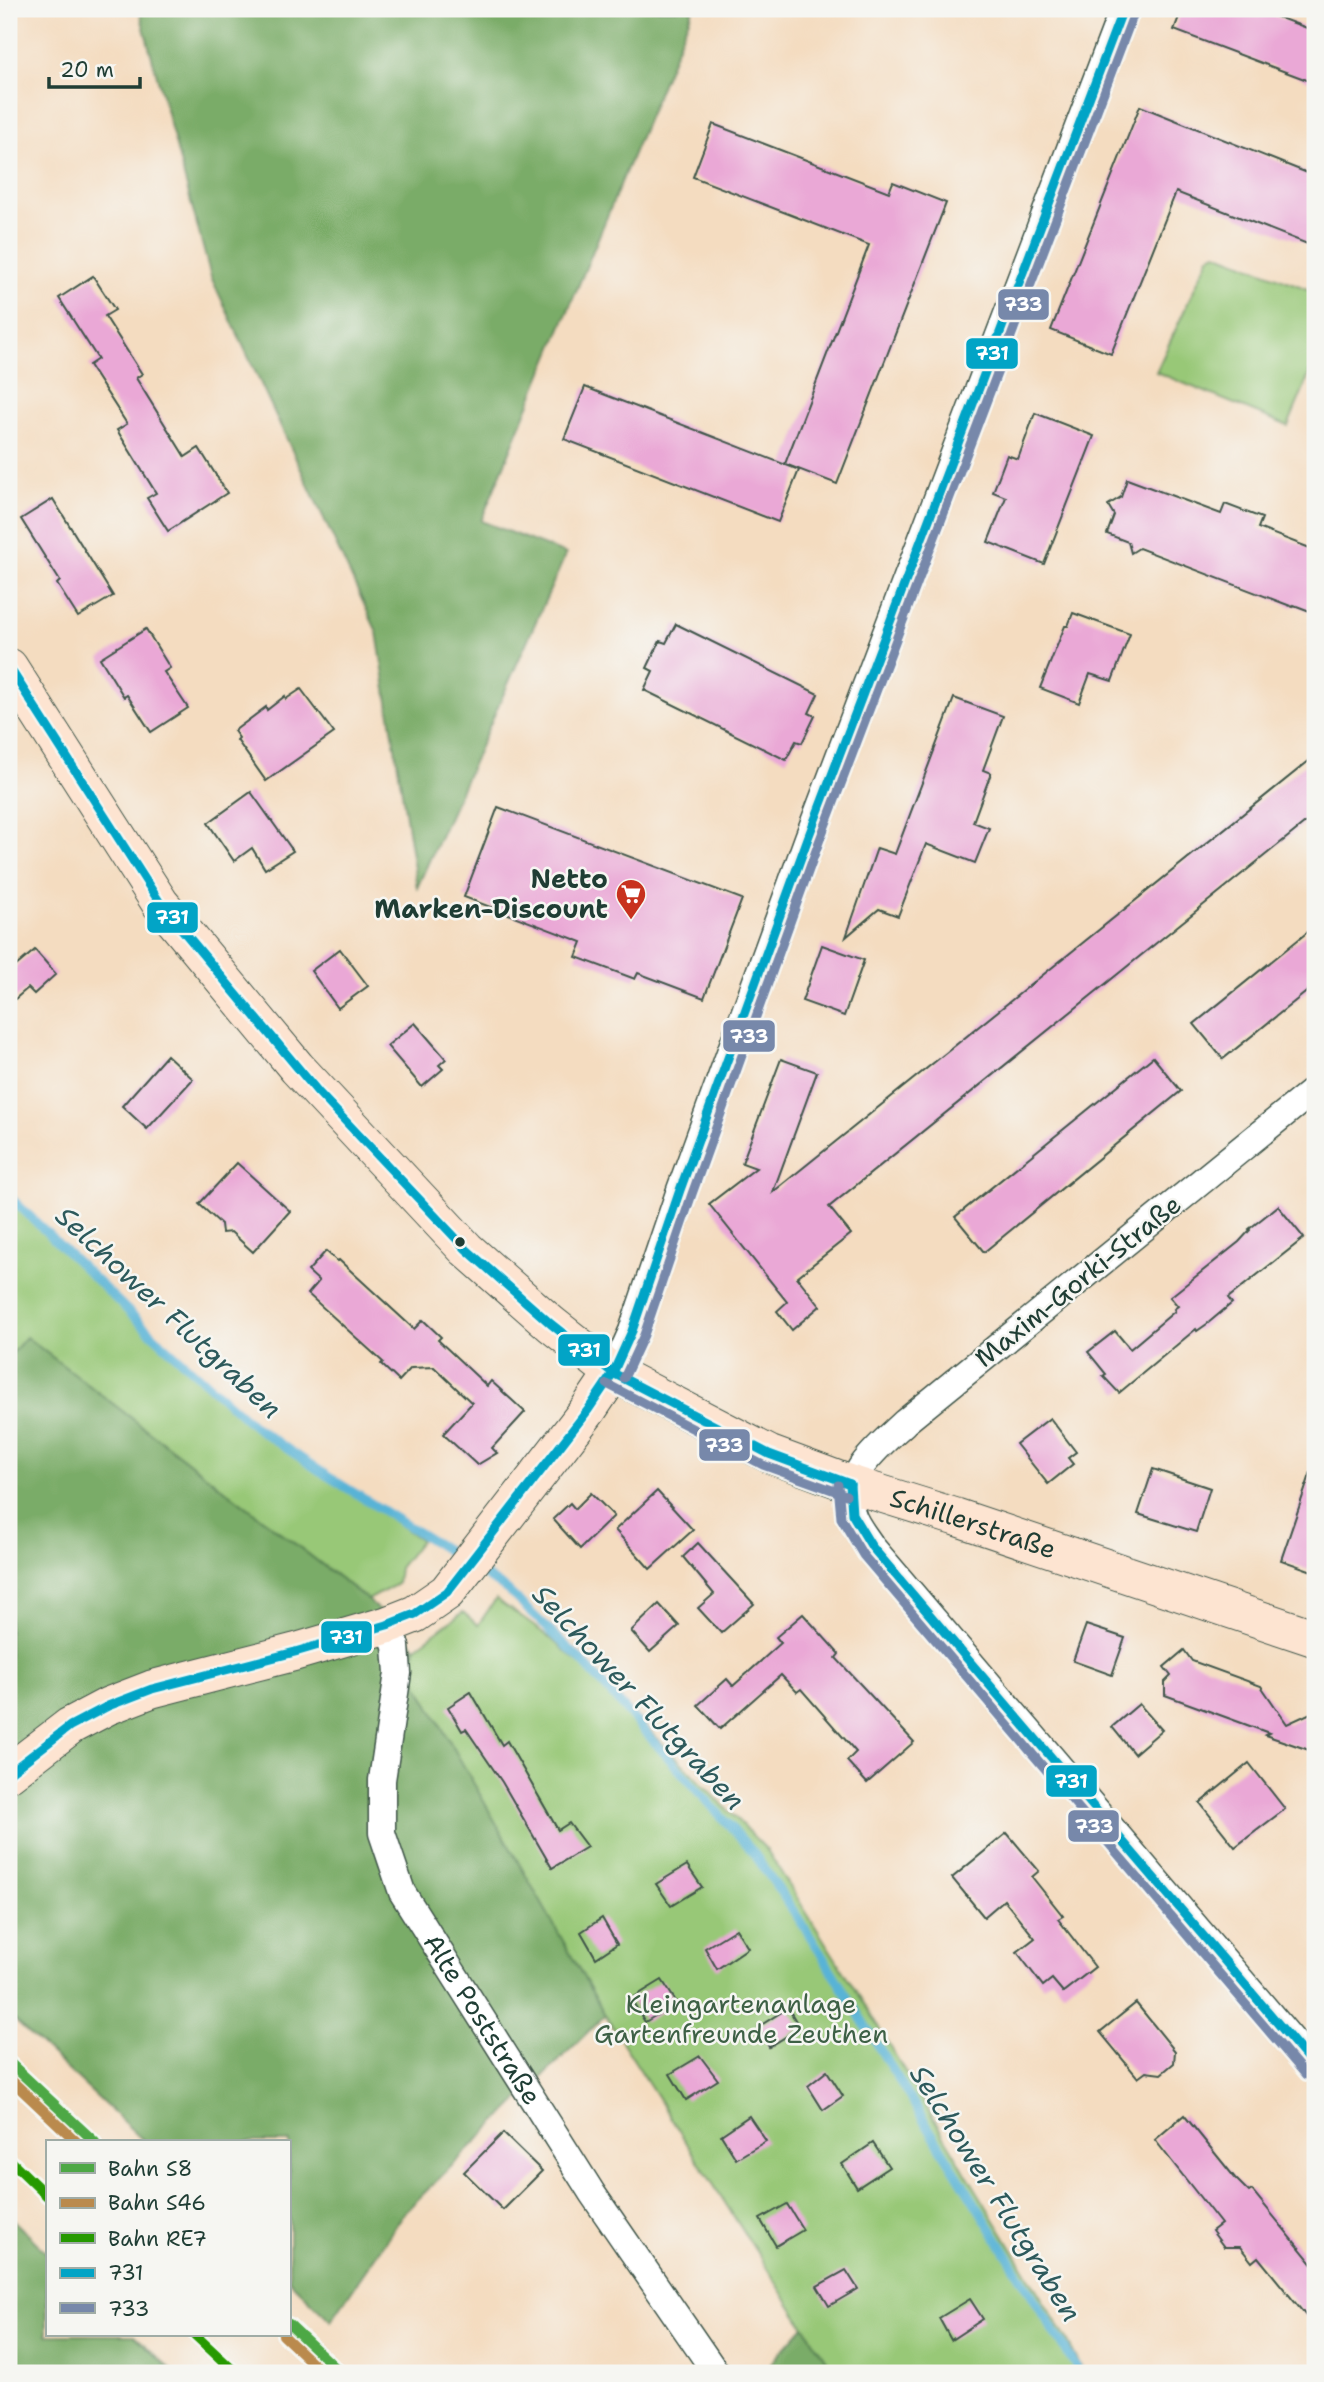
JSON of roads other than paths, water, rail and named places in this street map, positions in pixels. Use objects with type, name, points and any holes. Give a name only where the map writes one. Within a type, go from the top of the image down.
[{"type":"street","points":[[9,1773],[70,1726],[108,1706],[152,1689],[387,1625],[415,1614],[447,1592],[588,1410],[613,1373],[632,1331],[808,838],[1123,9]]},
{"type":"street","name":"Schillerstraße","points":[[9,667],[160,903],[304,1076],[467,1249],[551,1324],[613,1373],[769,1454],[850,1484],[957,1517],[1315,1638]]},
{"type":"street","name":"Maxim-Gorki-Straße","points":[[850,1484],[869,1456],[913,1415],[1315,1089]]},
{"type":"street","points":[[850,1484],[852,1514],[872,1547],[1315,2067]]},
{"type":"street","name":"Alte Poststraße","points":[[387,1625],[396,1646],[398,1674],[384,1768],[382,1833],[402,1892],[592,2193],[716,2373]]},
{"type":"waterway","name":"Selchower Flutgraben","points":[[9,1196],[151,1333],[255,1427],[326,1475],[461,1559]]},
{"type":"waterway","name":"Selchower Flutgraben","points":[[476,1569],[507,1590],[579,1658],[753,1852],[805,1928],[1080,2373]]},
{"type":"rail line","name":"S8","points":[[9,2062],[93,2140]]},
{"type":"rail line","name":"S46","points":[[9,2078],[75,2140]]},
{"type":"rail line","name":"RE7","points":[[9,2159],[46,2195]]},
{"type":"rail line","name":"S8","points":[[290,2325],[341,2373]]},
{"type":"rail line","name":"RE7","points":[[196,2336],[236,2373]]},
{"type":"rail line","name":"S46","points":[[284,2336],[323,2373]]},
{"type":"place","name":"Netto Marken-Discount","points":[[631,921]]},
{"type":"park label","name":"Kleingartenanlage Gartenfreunde Zeuthen","points":[[741,2019]]}]
